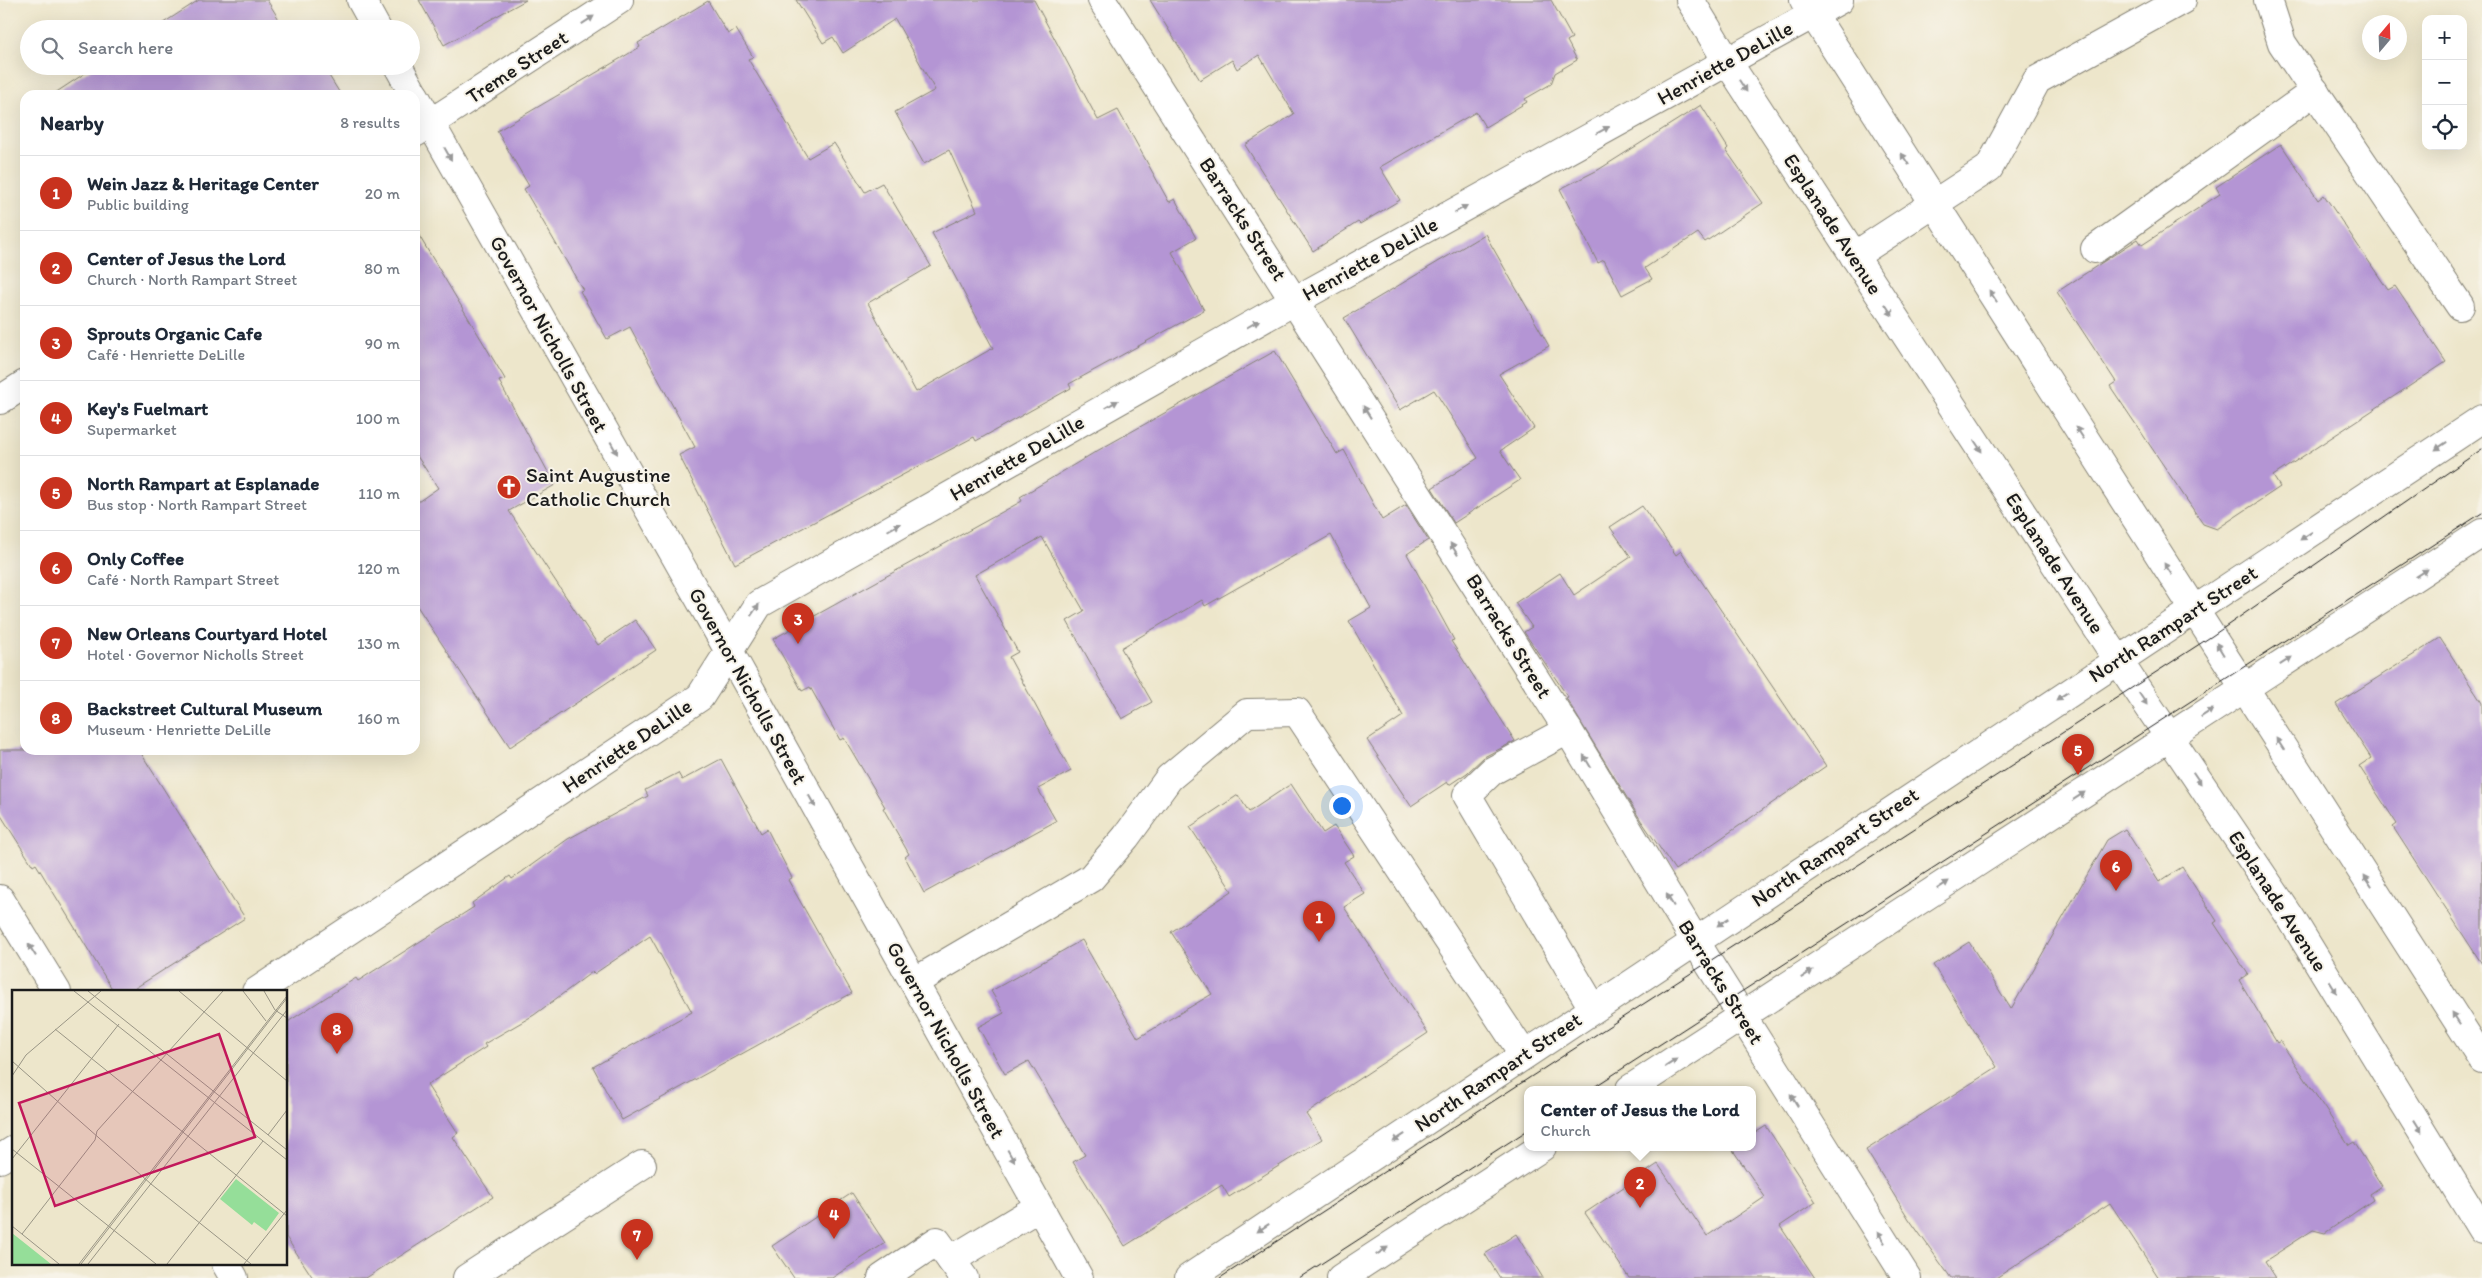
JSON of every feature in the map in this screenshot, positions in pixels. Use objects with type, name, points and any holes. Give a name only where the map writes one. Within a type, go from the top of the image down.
[{"type":"street","points":[[361,0],[372,20]]},
{"type":"street","name":"Treme Street","points":[[423,128],[619,0]]},
{"type":"street","name":"Barracks Street","points":[[1102,0],[1296,300],[1568,730],[1741,1016],[1907,1278]]},
{"type":"street","name":"Esplanade Avenue","points":[[1690,0],[1727,61],[2118,660],[2291,918],[2482,1230]]},
{"type":"street","name":"Henriette DeLille","points":[[259,990],[700,697],[759,604],[1296,300],[1727,61],[1808,7],[1839,0]]},
{"type":"street","points":[[1854,256],[1989,168],[2037,80],[2182,0]]},
{"type":"street","points":[[2268,0],[2282,43],[2460,306]]},
{"type":"street","points":[[1808,7],[2482,1059]]},
{"type":"street","name":"Governor Nicholls Street","points":[[403,75],[412,90]]},
{"type":"street","points":[[2095,249],[2315,91]]},
{"type":"street","name":"Governor Nicholls Street","points":[[423,128],[729,651],[1079,1278]]},
{"type":"street","points":[[0,400],[20,387]]},
{"type":"street","name":"North Rampart Street","points":[[1189,1278],[1695,940],[2482,419]]},
{"type":"street","points":[[1635,1086],[2482,533]]},
{"type":"street","points":[[914,982],[1091,878],[1126,837],[1169,778],[1247,714],[1297,712],[1524,1054]]},
{"type":"street","points":[[1568,730],[1492,771],[1468,795],[1593,1008]]},
{"type":"street","points":[[0,899],[56,990]]},
{"type":"street","points":[[0,1159],[12,1151]]},
{"type":"street","points":[[1341,1278],[1536,1151]]},
{"type":"street","points":[[467,1278],[642,1165]]},
{"type":"street","points":[[882,1278],[937,1241],[958,1273],[1039,1207]]},
{"type":"street","points":[[227,1266],[234,1278]]},
{"type":"building","points":[[199,0],[267,0],[279,20],[168,20]]},
{"type":"building","points":[[419,0],[526,0],[444,45]]},
{"type":"building","points":[[796,0],[1034,0],[1098,120],[1118,110],[1169,202],[1175,199],[1196,238],[1172,252],[1204,310],[1069,384],[1071,388],[976,441],[974,437],[735,564],[679,455],[695,447],[630,327],[607,339],[580,291],[583,290],[524,189],[529,186],[497,131],[640,47],[638,43],[708,1],[728,34],[736,29],[753,57],[748,59],[808,158],[834,143],[865,192],[882,183],[931,266],[868,303],[916,392],[993,348],[932,233],[977,211],[949,150],[924,164],[895,112],[935,90],[895,19],[843,53],[833,37],[823,43]]},
{"type":"building","points":[[1150,0],[1551,0],[1572,38],[1567,41],[1577,60],[1555,73],[1551,84],[1525,99],[1527,102],[1485,127],[1476,112],[1380,167],[1400,200],[1360,224],[1358,222],[1313,251],[1245,145],[1294,114],[1259,55],[1237,69],[1232,60],[1200,80]]},
{"type":"building","points":[[82,75],[329,75],[338,90],[60,90]]},
{"type":"building","points":[[1701,105],[1728,148],[1726,150],[1763,203],[1705,242],[1698,233],[1645,268],[1652,279],[1622,295],[1604,260],[1598,263],[1560,189],[1598,170]]},
{"type":"building","points":[[2281,144],[2318,200],[2324,195],[2388,290],[2395,286],[2446,362],[2273,476],[2280,487],[2217,529],[2203,524],[2110,386],[2116,382],[2057,292],[2138,239],[2142,245],[2220,194],[2216,187]]},
{"type":"building","points":[[1485,234],[1549,346],[1499,374],[1534,428],[1500,451],[1520,480],[1454,523],[1432,488],[1478,458],[1434,390],[1400,410],[1344,318]]},
{"type":"building","name":"Saint Augustine Catholic Church","points":[[420,237],[505,379],[499,381],[555,485],[509,511],[598,645],[635,620],[656,650],[510,747],[420,611],[420,501],[438,488],[420,461]]},
{"type":"building","points":[[1275,351],[1337,454],[1344,450],[1382,520],[1406,505],[1428,540],[1407,554],[1454,640],[1451,641],[1515,741],[1484,757],[1467,773],[1449,785],[1447,782],[1411,806],[1367,740],[1403,716],[1349,621],[1371,608],[1331,535],[1205,606],[1202,600],[1121,648],[1152,702],[1122,719],[1067,621],[1084,611],[1042,537],[975,575],[1018,652],[1009,657],[1071,771],[1038,789],[1056,821],[924,893],[905,857],[909,854],[883,808],[885,807],[844,738],[840,740],[810,687],[802,691],[773,639],[1022,501],[1020,497],[1097,451]]},
{"type":"building","points":[[1642,506],[1676,555],[1681,551],[1826,766],[1675,870],[1640,819],[1566,698],[1568,697],[1524,632],[1532,627],[1515,603],[1560,573],[1574,595],[1631,557],[1610,527]]},
{"type":"building","points":[[2440,638],[2482,703],[2482,964],[2393,827],[2397,824],[2359,766],[2371,758],[2336,704]]},
{"type":"building","points":[[0,750],[20,750],[20,755],[142,755],[245,918],[132,990],[113,990],[36,864],[33,866],[0,814]]},
{"type":"building","points":[[721,759],[761,833],[767,829],[792,878],[788,880],[852,993],[622,1120],[593,1067],[692,1012],[650,936],[594,974],[592,972],[534,1015],[484,1044],[486,1047],[427,1085],[458,1133],[453,1137],[493,1197],[366,1278],[313,1278],[288,1240],[288,1022],[356,978],[358,981],[474,907],[472,903],[510,876],[512,879],[568,839],[648,796],[645,790],[678,773],[682,780]]},
{"type":"building","points":[[1291,784],[1323,833],[1334,826],[1354,856],[1344,862],[1365,894],[1344,907],[1428,1033],[1306,1114],[1322,1139],[1229,1197],[1222,1185],[1125,1246],[1073,1162],[1085,1155],[1029,1061],[1005,1074],[978,1027],[1004,1013],[991,991],[1082,940],[1138,1038],[1212,994],[1171,932],[1232,891],[1190,827],[1238,795],[1249,812]]},
{"type":"building","points":[[2125,829],[2159,882],[2182,867],[2217,921],[2214,923],[2248,974],[2239,980],[2277,1043],[2280,1041],[2349,1145],[2354,1142],[2382,1186],[2370,1194],[2373,1200],[2325,1233],[2313,1230],[2265,1261],[2276,1278],[2159,1278],[2110,1203],[1996,1278],[1951,1278],[1909,1219],[1866,1150],[1997,1067],[1933,965],[1969,942],[2011,1009],[2107,840]]},
{"type":"building","points":[[1766,1126],[1816,1202],[1780,1226],[1815,1278],[1629,1278],[1585,1213],[1658,1164],[1707,1236],[1765,1197],[1733,1151],[1756,1151],[1756,1132]]},
{"type":"building","points":[[852,1193],[885,1243],[832,1278],[794,1278],[772,1246]]},
{"type":"building","points":[[1516,1234],[1543,1278],[1500,1278],[1485,1254]]},
{"type":"tram line","points":[[1220,1278],[2212,636],[2482,449]]},
{"type":"tram line","points":[[1596,1086],[2482,513]]},
{"type":"tram line","points":[[1299,1278],[1524,1133]]},
{"type":"place","name":"Saint Augustine Catholic Church","points":[[509,487]]},
{"type":"place","name":"Sprouts Organic Cafe","points":[[798,644]]},
{"type":"place","name":"North Rampart at Esplanade","points":[[2078,775]]},
{"type":"place","name":"Only Coffee","points":[[2116,891]]},
{"type":"place","name":"Wein Jazz & Heritage Center","points":[[1319,942]]},
{"type":"place","name":"Backstreet Cultural Museum","points":[[337,1054]]},
{"type":"place","name":"Center of Jesus the Lord","points":[[1640,1208]]},
{"type":"place","name":"Key's Fuelmart","points":[[834,1239]]},
{"type":"place","name":"New Orleans Courtyard Hotel","points":[[637,1260]]}]
